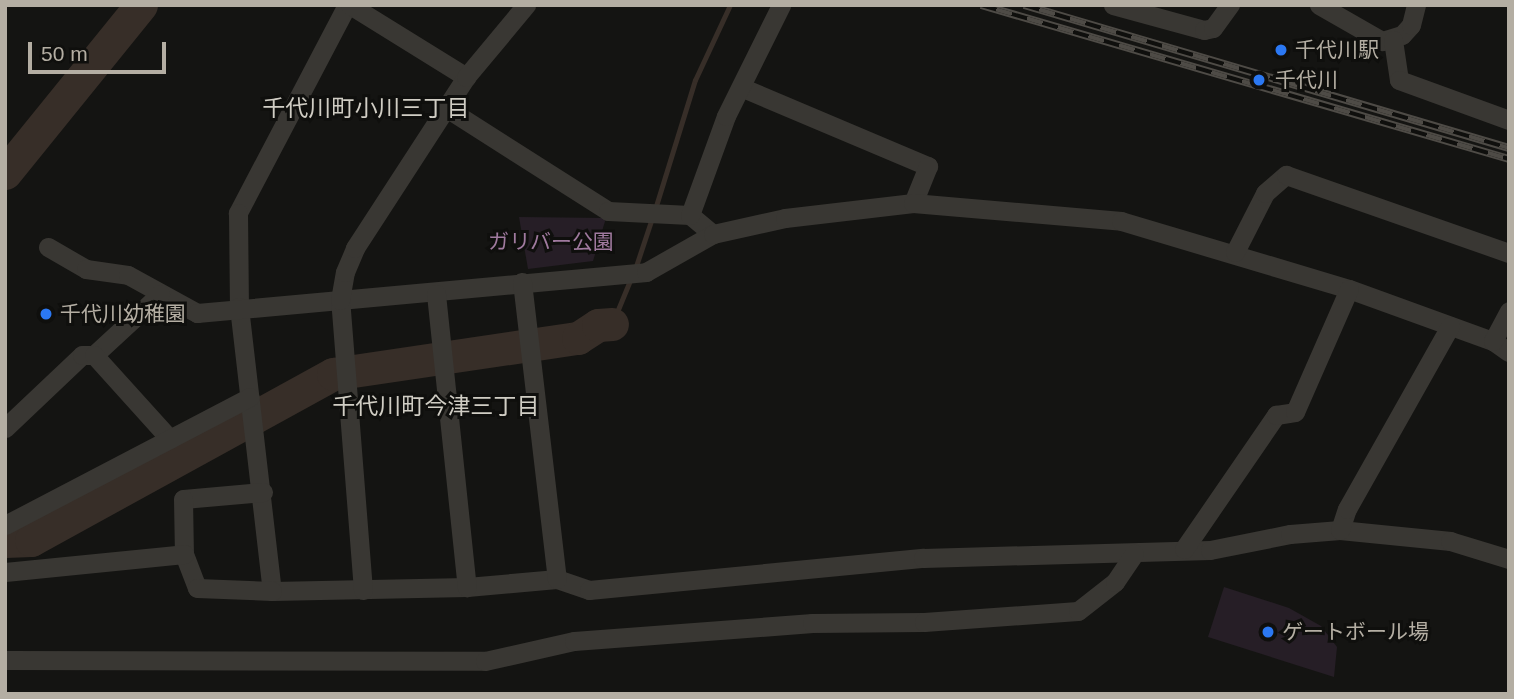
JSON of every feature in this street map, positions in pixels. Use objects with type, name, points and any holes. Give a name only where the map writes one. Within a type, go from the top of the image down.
[{"type":"street","points":[[272,591],[263,492],[239,307],[238,213],[348,5],[466,77]]},
{"type":"street","points":[[363,590],[340,300],[355,248],[448,109],[466,77],[526,5]]},
{"type":"street","points":[[690,215],[726,116],[743,88],[780,5]]},
{"type":"street","points":[[1113,5],[1151,11],[1204,30],[1213,28],[1230,5]]},
{"type":"street","points":[[1319,5],[1370,36],[1393,40],[1411,25],[1416,5]]},
{"type":"street","points":[[1393,40],[1399,80],[1509,120]]},
{"type":"street","points":[[743,88],[928,166],[913,203]]},
{"type":"street","points":[[448,109],[608,211],[690,215],[713,234]]},
{"type":"street","points":[[1235,252],[1265,193],[1286,175],[1509,253]]},
{"type":"street","points":[[48,247],[86,270],[128,275],[197,313],[239,307],[436,295],[522,282],[646,272],[713,234],[785,218],[913,203],[1121,221],[1235,252],[1349,289],[1501,346],[1509,311]]},
{"type":"street","points":[[522,282],[557,579]]},
{"type":"street","points":[[1184,549],[1276,415],[1295,412],[1349,289]]},
{"type":"street","points":[[5,428],[82,355],[94,355],[160,294]]},
{"type":"street","points":[[436,295],[467,587]]},
{"type":"street","points":[[1340,530],[1347,509],[1450,326]]},
{"type":"street","points":[[94,355],[170,439]]},
{"type":"street","points":[[5,525],[250,397]]},
{"type":"street","points":[[263,492],[183,499],[184,554],[197,588],[363,590],[467,587],[557,579],[589,590],[923,558],[1210,550],[1290,534],[1340,530],[1450,541],[1509,559]]},
{"type":"street","points":[[5,572],[184,554]]},
{"type":"street","points":[[5,660],[485,661],[574,641],[812,623],[924,622],[1077,611],[1115,582],[1134,554]]},
{"type":"green space","name":"ガリバー公園","points":[[519,217],[606,218],[593,261],[528,269]]},
{"type":"green space","name":"ゲートボール場","points":[[1224,587],[1289,608],[1321,626],[1337,647],[1334,677],[1208,637]]},
{"type":"waterway","points":[[5,173],[141,5]]},
{"type":"waterway","points":[[655,209],[695,80],[730,5]]},
{"type":"waterway","points":[[635,269],[652,218]]},
{"type":"waterway","points":[[612,324],[631,278]]},
{"type":"waterway","points":[[5,541],[31,540],[333,374],[578,338],[598,325],[612,324]]},
{"type":"railway","points":[[981,5],[1509,159]]},
{"type":"railway","points":[[1024,5],[1509,148]]},
{"type":"place","name":"千代川駅","points":[[1281,50]]},
{"type":"place","name":"千代川","points":[[1259,80]]},
{"type":"place","name":"千代川幼稚園","points":[[46,314]]},
{"type":"place","name":"ゲートボール場","points":[[1268,632]]},
{"type":"district","name":"千代川町小川三丁目","points":[[366,108]]},
{"type":"district","name":"千代川町今津三丁目","points":[[436,406]]}]
